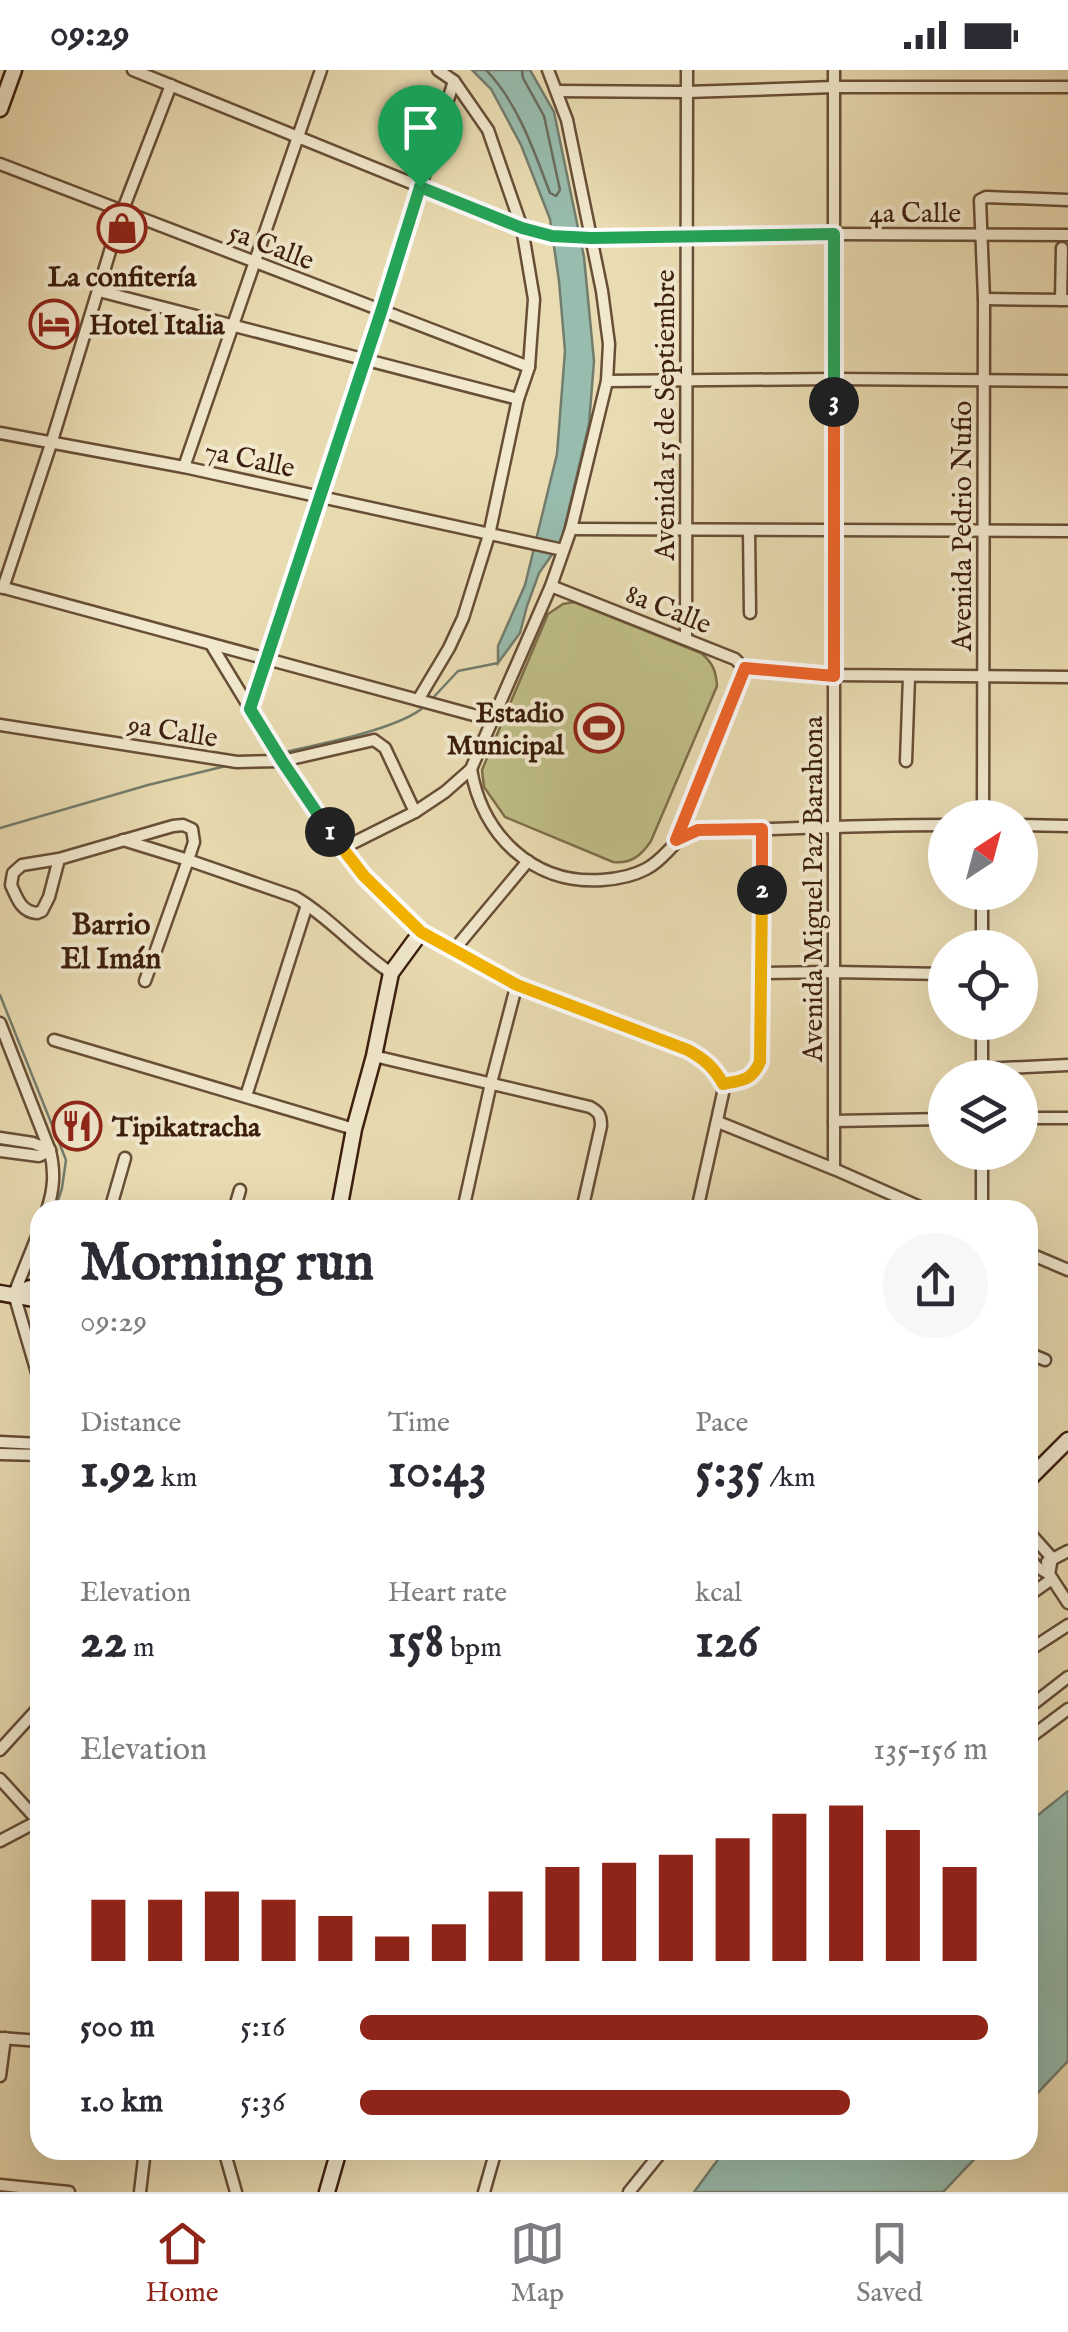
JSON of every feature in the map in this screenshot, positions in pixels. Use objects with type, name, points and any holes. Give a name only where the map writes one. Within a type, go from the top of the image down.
[{"type":"street","points":[[0,109],[14,70]]},
{"type":"street","name":"4a Calle","points":[[133,70],[522,228],[552,236],[1068,236]]},
{"type":"street","points":[[184,467],[321,70]]},
{"type":"street","points":[[418,700],[450,648],[490,535],[518,398],[529,367],[534,299],[522,228],[488,130],[454,81],[438,70]]},
{"type":"street","points":[[342,848],[414,812],[471,769],[551,586],[571,528],[607,381],[609,344],[567,120],[548,70]]},
{"type":"street","name":"Avenida 15 de Septiembre","points":[[686,639],[687,70]]},
{"type":"street","name":"Avenida Miguel Paz Barahona","points":[[834,70],[834,1169]]},
{"type":"street","points":[[250,709],[454,81]]},
{"type":"street","points":[[171,85],[122,212],[2,588],[492,720]]},
{"type":"street","points":[[557,91],[1068,87]]},
{"type":"street","name":"5a Calle","points":[[0,164],[529,367]]},
{"type":"street","points":[[982,234],[981,198],[1068,200]]},
{"type":"street","name":"Avenida Pedrio Nufio","points":[[982,234],[982,800]]},
{"type":"street","points":[[984,298],[1065,300],[1062,248]]},
{"type":"street","points":[[99,291],[518,398]]},
{"type":"street","points":[[607,381],[1068,381]]},
{"type":"street","name":"7a Calle","points":[[0,433],[184,467],[563,550]]},
{"type":"street","points":[[571,528],[1068,530]]},
{"type":"street","points":[[748,530],[750,613]]},
{"type":"street","name":"8a Calle","points":[[551,586],[686,639],[745,668],[834,676],[1068,678]]},
{"type":"street","points":[[212,646],[282,761],[342,848],[364,876],[421,932],[517,985],[688,1050],[716,1071],[723,1084],[699,1200]]},
{"type":"street","points":[[471,769],[475,794],[486,818],[501,838],[528,861],[553,874],[583,881],[617,879],[644,870],[662,859],[676,840],[745,668]]},
{"type":"street","points":[[906,761],[909,677]]},
{"type":"street","name":"9a Calle","points":[[0,725],[237,762],[282,761],[374,740],[385,748],[414,812]]},
{"type":"street","points":[[676,840],[698,830],[928,825]]},
{"type":"street","points":[[1038,825],[1068,826]]},
{"type":"street","points":[[59,859],[46,905],[37,913],[27,911],[11,885],[14,873],[22,865],[59,859],[173,826],[192,829],[188,860],[145,981]]},
{"type":"street","points":[[723,1084],[746,1079],[760,1062],[762,829]]},
{"type":"street","points":[[122,840],[282,892],[307,904],[390,973]]},
{"type":"street","points":[[453,951],[528,861]]},
{"type":"street","points":[[246,1096],[307,904]]},
{"type":"street","points":[[341,1200],[390,973],[421,932]]},
{"type":"street","points":[[762,973],[928,974]]},
{"type":"street","points":[[465,1200],[515,991]]},
{"type":"street","points":[[0,1023],[50,1151],[55,1169],[51,1200]]},
{"type":"street","points":[[54,1040],[354,1129]]},
{"type":"street","points":[[374,1056],[597,1110],[601,1126],[584,1200]]},
{"type":"street","points":[[1038,1068],[1068,1065]]},
{"type":"street","points":[[834,1121],[928,1118]]},
{"type":"street","points":[[1038,1118],[1068,1118]]},
{"type":"street","points":[[718,1122],[904,1200]]},
{"type":"street","points":[[0,1138],[33,1143],[50,1151]]},
{"type":"street","points":[[0,1151],[39,1156],[50,1151]]},
{"type":"street","points":[[113,1200],[125,1158]]},
{"type":"street","points":[[982,1170],[982,1200]]},
{"type":"street","points":[[237,1200],[240,1190]]},
{"type":"street","points":[[30,1249],[7,1294],[30,1356]]},
{"type":"street","points":[[1038,1257],[1068,1270]]},
{"type":"street","points":[[1038,1357],[1045,1360]]},
{"type":"street","points":[[1038,1470],[1068,1440]]},
{"type":"street","points":[[0,1442],[30,1444]]},
{"type":"street","points":[[0,1454],[30,1455]]},
{"type":"street","points":[[1038,1542],[1052,1558],[1050,1576],[1038,1587]]},
{"type":"street","points":[[1038,1566],[1068,1551]]},
{"type":"street","points":[[1038,1568],[1050,1576],[1068,1603]]},
{"type":"street","points":[[1038,1646],[1068,1626]]},
{"type":"street","points":[[1038,1700],[1068,1677]]},
{"type":"street","points":[[1038,1732],[1068,1710]]},
{"type":"street","points":[[0,1750],[30,1717]]},
{"type":"street","points":[[0,1779],[30,1812]]},
{"type":"street","points":[[0,1841],[30,1826]]},
{"type":"street","points":[[0,2076],[2,2038],[30,2040]]},
{"type":"street","points":[[140,2192],[143,2160]]},
{"type":"street","points":[[227,2160],[236,2192]]},
{"type":"street","points":[[327,2192],[336,2160]]},
{"type":"street","points":[[484,2192],[493,2160]]},
{"type":"street","points":[[629,2192],[656,2160]]},
{"type":"street","points":[[0,2186],[69,2192]]},
{"type":"shaded area","name":"Estadio Municipal","points":[[574,602],[701,653],[716,676],[717,686],[651,841],[639,855],[625,862],[613,862],[505,817],[484,787],[482,770],[548,614]]},
{"type":"water","points":[[472,70],[530,70],[554,112],[584,257],[594,361],[589,424],[561,542],[539,573],[520,633],[498,663],[498,646],[525,585],[557,454],[565,351],[550,219],[521,145],[491,89]]},
{"type":"water","points":[[1068,1791],[1068,2061],[1038,2092],[1038,1815]]},
{"type":"water","points":[[718,2160],[973,2160],[943,2192],[694,2192]]},
{"type":"waterway","points":[[430,701],[458,671],[498,663]]},
{"type":"waterway","points":[[285,752],[379,729],[425,706]]},
{"type":"waterway","points":[[0,828],[230,765]]},
{"type":"waterway","points":[[0,995],[66,1160],[58,1200]]},
{"type":"place","name":"La confitería","points":[[122,228]]},
{"type":"place","name":"Hotel Italia","points":[[54,324]]},
{"type":"place","name":"Estadio Municipal","points":[[599,728]]},
{"type":"place","name":"Tipikatracha","points":[[77,1126]]},
{"type":"district","name":"Barrio El Imán","points":[[111,941]]},
{"type":"route","points":[[420,187],[552,236],[834,234],[834,676],[745,668],[676,840],[698,830],[762,829],[760,1062],[746,1079],[723,1084],[703,1058],[688,1050],[517,985],[421,932],[364,876],[342,848],[250,709],[420,187]]}]
